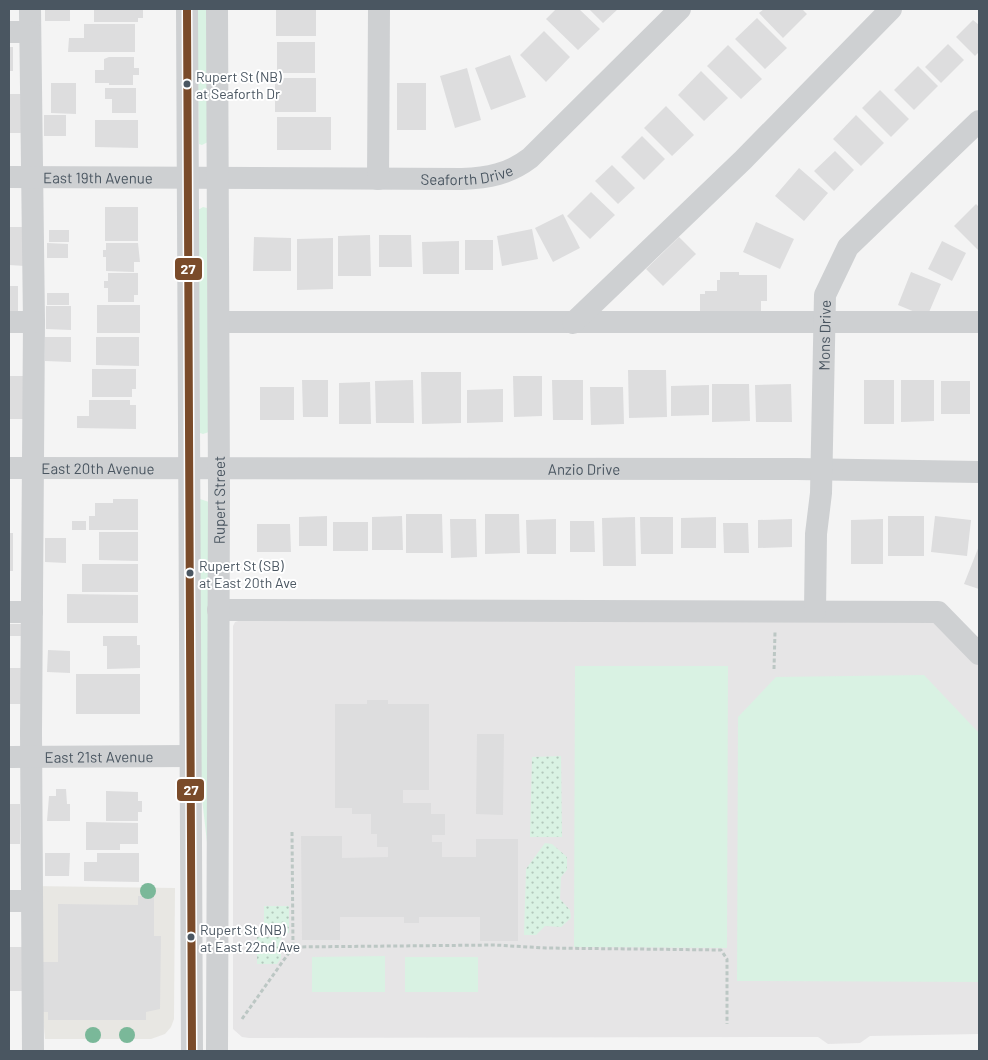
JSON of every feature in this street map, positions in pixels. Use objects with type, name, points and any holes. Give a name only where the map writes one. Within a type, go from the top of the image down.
[{"type":"street","points":[[30,9],[20,32],[32,177],[34,322],[32,612],[20,757],[32,900],[33,1051]]},
{"type":"street","name":"Rupert Street","points":[[187,9],[189,756],[192,896],[192,1051]]},
{"type":"street","name":"Rupert Street","points":[[217,9],[219,322],[217,1051]]},
{"type":"street","points":[[378,179],[380,9]]},
{"type":"street","name":"Seaforth Drive","points":[[187,178],[484,178],[516,168],[680,9]]},
{"type":"street","points":[[573,323],[743,160],[891,9]]},
{"type":"street","name":"Mons Drive","points":[[815,611],[816,534],[822,469],[825,295],[848,248],[979,121]]},
{"type":"street","name":"East 19th Avenue","points":[[9,177],[187,178]]},
{"type":"street","points":[[9,322],[34,322]]},
{"type":"street","points":[[219,322],[823,324],[979,322]]},
{"type":"street","name":"East 20th Avenue","points":[[9,468],[188,468]]},
{"type":"street","name":"Anzio Drive","points":[[188,468],[822,469],[979,472]]},
{"type":"street","points":[[218,610],[938,612],[979,654]]},
{"type":"street","points":[[9,612],[32,612]]},
{"type":"street","name":"East 21st Avenue","points":[[20,757],[189,756]]},
{"type":"street","points":[[9,901],[32,900]]},
{"type":"path","points":[[774,669],[776,611]]},
{"type":"path","points":[[242,1019],[293,947],[292,832]]},
{"type":"path","points":[[293,947],[495,945],[546,948],[716,948],[724,951],[727,959],[727,1024]]},
{"type":"shaded area","points":[[938,612],[979,654],[979,1034],[870,1036],[860,1043],[828,1044],[818,1037],[249,1038],[242,1037],[233,1029],[233,626],[235,622],[248,618]]},
{"type":"shaded area","points":[[32,886],[175,888],[174,1019],[171,1027],[165,1034],[151,1039],[45,1039]]},
{"type":"green space","points":[[197,9],[209,9],[208,142],[202,145],[199,144]]},
{"type":"green space","points":[[203,207],[207,208],[209,432],[203,434],[200,433],[198,210]]},
{"type":"green space","points":[[200,499],[209,502],[209,860],[200,781]]},
{"type":"green space","points":[[575,666],[728,666],[727,948],[574,947]]},
{"type":"green space","points":[[924,675],[979,733],[979,982],[737,981],[738,717],[776,677]]},
{"type":"green space","points":[[561,756],[562,837],[530,837],[532,757]]},
{"type":"green space","points":[[545,843],[552,844],[567,857],[567,870],[561,877],[560,899],[570,910],[571,918],[561,927],[545,926],[536,935],[524,935],[526,869]]},
{"type":"green space","points":[[264,906],[289,906],[289,933],[264,933]]},
{"type":"green space","points":[[257,937],[281,937],[281,958],[277,964],[257,964]]},
{"type":"green space","points":[[385,956],[385,992],[312,992],[312,957]]},
{"type":"green space","points":[[405,957],[478,957],[478,992],[405,992]]},
{"type":"building","points":[[45,9],[70,9],[70,21],[45,21]]},
{"type":"building","points":[[94,9],[143,9],[143,18],[138,18],[138,22],[94,22]]},
{"type":"building","points":[[276,9],[316,9],[316,36],[276,36]]},
{"type":"building","points":[[556,9],[579,9],[600,29],[578,50],[546,19]]},
{"type":"building","points":[[589,9],[618,9],[603,23]]},
{"type":"building","points":[[764,9],[802,9],[807,14],[783,38],[759,13]]},
{"type":"building","points":[[757,18],[787,48],[765,69],[735,39]]},
{"type":"building","points":[[973,20],[979,25],[979,52],[975,56],[956,37]]},
{"type":"building","points":[[84,24],[135,24],[135,52],[68,52],[69,38],[84,38]]},
{"type":"building","points":[[544,31],[570,57],[546,82],[520,55]]},
{"type":"building","points":[[277,42],[315,42],[315,73],[277,73]]},
{"type":"building","points":[[948,44],[964,60],[941,83],[925,67]]},
{"type":"building","points":[[728,45],[762,79],[741,99],[707,66]]},
{"type":"building","points":[[9,47],[13,47],[13,71],[9,71]]},
{"type":"building","points":[[510,55],[526,97],[491,110],[475,68]]},
{"type":"building","points":[[109,57],[134,57],[134,68],[139,68],[139,75],[133,75],[133,85],[95,83],[95,70],[104,70],[104,59]]},
{"type":"building","points":[[918,66],[938,86],[914,110],[894,90]]},
{"type":"building","points":[[467,68],[481,120],[455,128],[440,76]]},
{"type":"building","points":[[701,71],[728,98],[704,121],[678,95]]},
{"type":"building","points":[[275,78],[316,78],[316,112],[275,112]]},
{"type":"building","points":[[51,83],[76,83],[76,114],[51,113]]},
{"type":"building","points":[[397,83],[426,83],[426,130],[397,130]]},
{"type":"building","points":[[105,88],[136,88],[136,113],[112,113],[112,99],[105,99]]},
{"type":"building","points":[[880,90],[909,119],[891,137],[862,108]]},
{"type":"building","points":[[9,94],[21,94],[21,133],[9,133]]},
{"type":"building","points":[[666,106],[694,135],[672,156],[644,128]]},
{"type":"building","points":[[44,115],[66,115],[66,136],[44,136]]},
{"type":"building","points":[[856,115],[884,143],[861,166],[833,139]]},
{"type":"building","points":[[277,117],[331,117],[331,150],[277,150]]},
{"type":"building","points":[[95,120],[138,120],[138,148],[95,147]]},
{"type":"building","points":[[642,136],[665,159],[644,180],[621,157]]},
{"type":"building","points":[[835,151],[854,170],[834,191],[814,171]]},
{"type":"building","points":[[612,165],[635,188],[618,204],[595,181]]},
{"type":"building","points":[[799,168],[828,193],[804,221],[775,196]]},
{"type":"building","points":[[591,192],[615,215],[590,239],[567,216]]},
{"type":"building","points":[[976,204],[979,207],[979,251],[954,226]]},
{"type":"building","points":[[105,207],[138,207],[138,241],[105,241]]},
{"type":"building","points":[[563,214],[580,248],[553,262],[535,228]]},
{"type":"building","points":[[756,222],[794,239],[780,269],[743,252]]},
{"type":"building","points":[[9,227],[25,227],[25,266],[9,265]]},
{"type":"building","points":[[532,229],[538,259],[502,266],[497,236]]},
{"type":"building","points":[[49,230],[69,230],[69,242],[49,242]]},
{"type":"building","points":[[370,235],[371,276],[338,276],[338,236]]},
{"type":"building","points":[[379,235],[411,235],[412,267],[379,267]]},
{"type":"building","points":[[254,237],[291,238],[291,271],[253,271]]},
{"type":"building","points":[[679,237],[696,254],[663,286],[646,269]]},
{"type":"building","points":[[333,238],[333,289],[297,290],[297,239]]},
{"type":"building","points":[[465,240],[493,240],[493,270],[465,270]]},
{"type":"building","points":[[459,241],[459,274],[423,274],[422,242]]},
{"type":"building","points":[[942,241],[966,253],[952,281],[928,269]]},
{"type":"building","points":[[47,243],[68,244],[68,258],[47,258]]},
{"type":"building","points":[[106,243],[138,243],[140,262],[134,262],[134,272],[106,271],[106,257],[103,257],[103,250],[106,250]]},
{"type":"building","points":[[720,272],[739,272],[739,275],[767,275],[767,301],[761,301],[761,314],[700,312],[700,294],[705,294],[705,291],[717,291],[717,280],[720,280]]},
{"type":"building","points":[[911,272],[941,284],[927,317],[898,305]]},
{"type":"building","points":[[108,273],[138,273],[138,295],[134,295],[134,302],[108,302],[108,288],[104,288],[104,281],[108,281]]},
{"type":"building","points":[[9,286],[18,286],[18,311],[9,311]]},
{"type":"building","points":[[47,293],[69,293],[69,305],[47,305]]},
{"type":"building","points":[[97,305],[140,305],[140,333],[97,333]]},
{"type":"building","points":[[46,306],[71,306],[71,330],[46,329]]},
{"type":"building","points":[[45,337],[71,337],[71,362],[45,361]]},
{"type":"building","points":[[96,337],[139,337],[139,366],[96,365]]},
{"type":"building","points":[[92,369],[136,369],[136,389],[132,389],[132,397],[92,397]]},
{"type":"building","points":[[628,370],[666,370],[667,417],[629,418]]},
{"type":"building","points":[[421,372],[461,372],[461,423],[422,424]]},
{"type":"building","points":[[9,376],[25,376],[25,419],[9,419]]},
{"type":"building","points":[[513,376],[542,376],[542,416],[514,417]]},
{"type":"building","points":[[302,380],[328,380],[328,417],[303,417]]},
{"type":"building","points":[[413,380],[414,423],[376,423],[375,381]]},
{"type":"building","points":[[552,380],[583,380],[583,420],[553,420]]},
{"type":"building","points":[[864,380],[894,380],[894,424],[864,424]]},
{"type":"building","points":[[901,380],[934,380],[934,421],[901,422]]},
{"type":"building","points":[[941,381],[970,381],[970,414],[941,414]]},
{"type":"building","points":[[370,382],[371,424],[339,424],[339,383]]},
{"type":"building","points":[[712,384],[749,384],[750,421],[712,422]]},
{"type":"building","points":[[791,384],[792,422],[756,422],[755,385]]},
{"type":"building","points":[[709,385],[709,415],[671,416],[671,386]]},
{"type":"building","points":[[260,387],[294,387],[294,420],[260,420]]},
{"type":"building","points":[[590,387],[623,387],[624,424],[591,425]]},
{"type":"building","points":[[503,389],[503,422],[467,423],[467,390]]},
{"type":"building","points":[[89,400],[130,400],[130,405],[136,405],[136,429],[77,428],[77,416],[89,416]]},
{"type":"building","points":[[113,499],[138,499],[138,530],[89,530],[89,516],[95,516],[95,503],[113,503]]},
{"type":"building","points":[[406,514],[442,514],[443,553],[406,553]]},
{"type":"building","points":[[485,514],[519,514],[520,553],[485,554]]},
{"type":"building","points":[[327,516],[327,546],[299,546],[299,517]]},
{"type":"building","points":[[402,516],[403,550],[372,550],[372,517]]},
{"type":"building","points":[[888,516],[924,516],[924,556],[888,556]]},
{"type":"building","points":[[935,516],[971,520],[967,556],[931,552]]},
{"type":"building","points":[[635,517],[636,566],[603,566],[602,518]]},
{"type":"building","points":[[640,517],[673,517],[673,554],[641,554]]},
{"type":"building","points":[[716,517],[716,548],[681,548],[681,518]]},
{"type":"building","points":[[450,519],[476,519],[477,557],[451,558]]},
{"type":"building","points":[[556,519],[556,554],[527,554],[526,520]]},
{"type":"building","points":[[792,519],[792,547],[758,548],[758,520]]},
{"type":"building","points":[[883,519],[883,564],[851,564],[851,520]]},
{"type":"building","points":[[72,521],[86,521],[86,530],[72,530]]},
{"type":"building","points":[[570,521],[594,521],[595,552],[570,552]]},
{"type":"building","points":[[333,522],[368,522],[368,551],[333,551]]},
{"type":"building","points":[[723,523],[748,523],[749,553],[724,553]]},
{"type":"building","points":[[257,524],[290,524],[291,552],[257,552]]},
{"type":"building","points":[[99,532],[138,532],[138,561],[99,560]]},
{"type":"building","points":[[9,533],[13,533],[13,571],[9,571]]},
{"type":"building","points":[[45,538],[66,538],[66,563],[45,562]]},
{"type":"building","points":[[979,546],[979,589],[964,584]]},
{"type":"building","points":[[82,564],[138,564],[138,592],[82,592]]},
{"type":"building","points":[[67,594],[138,595],[138,623],[67,623]]},
{"type":"building","points":[[10,624],[22,624],[22,636],[9,636]]},
{"type":"building","points":[[103,636],[137,636],[137,645],[140,645],[140,668],[107,669],[107,646],[103,646]]},
{"type":"building","points":[[48,650],[70,651],[70,673],[47,672]]},
{"type":"building","points":[[9,668],[24,668],[24,704],[9,704]]},
{"type":"building","points":[[76,674],[140,674],[140,714],[76,714]]},
{"type":"building","points":[[367,700],[388,700],[388,704],[429,704],[429,790],[403,790],[403,803],[431,803],[431,814],[445,814],[445,835],[432,835],[432,842],[442,842],[442,857],[476,857],[476,839],[518,839],[518,941],[480,941],[480,917],[419,917],[419,923],[404,923],[404,917],[340,917],[340,940],[302,940],[301,836],[342,836],[342,858],[388,857],[388,847],[377,847],[377,834],[371,834],[371,814],[352,814],[352,808],[335,808],[335,704],[367,704]]},
{"type":"building","points":[[477,734],[504,734],[503,815],[476,814]]},
{"type":"building","points":[[56,789],[66,789],[67,804],[70,804],[70,821],[47,821],[49,796],[56,796]]},
{"type":"building","points":[[106,791],[138,792],[138,801],[142,801],[142,812],[138,812],[138,821],[106,821]]},
{"type":"building","points":[[9,804],[20,804],[20,844],[9,844]]},
{"type":"building","points":[[86,822],[138,823],[138,844],[120,844],[120,850],[86,850]]},
{"type":"building","points":[[45,853],[70,853],[69,876],[45,876]]},
{"type":"building","points":[[97,853],[139,853],[139,882],[84,881],[84,862],[97,862]]},
{"type":"building","points":[[138,896],[154,896],[154,936],[161,936],[160,1009],[146,1012],[146,1020],[48,1020],[48,1012],[41,1012],[41,962],[58,962],[58,904],[138,905]]},
{"type":"building","points":[[9,947],[24,947],[23,991],[9,991]]},
{"type":"transit line","name":"27","points":[[187,9],[192,1051]]},
{"type":"place","name":"Rupert St (NB) at Seaforth Dr","points":[[187,84]]},
{"type":"place","name":"Rupert St (SB) at East 20th Ave","points":[[190,573]]},
{"type":"place","name":"Rupert St (NB) at East 22nd Ave","points":[[191,937]]}]
